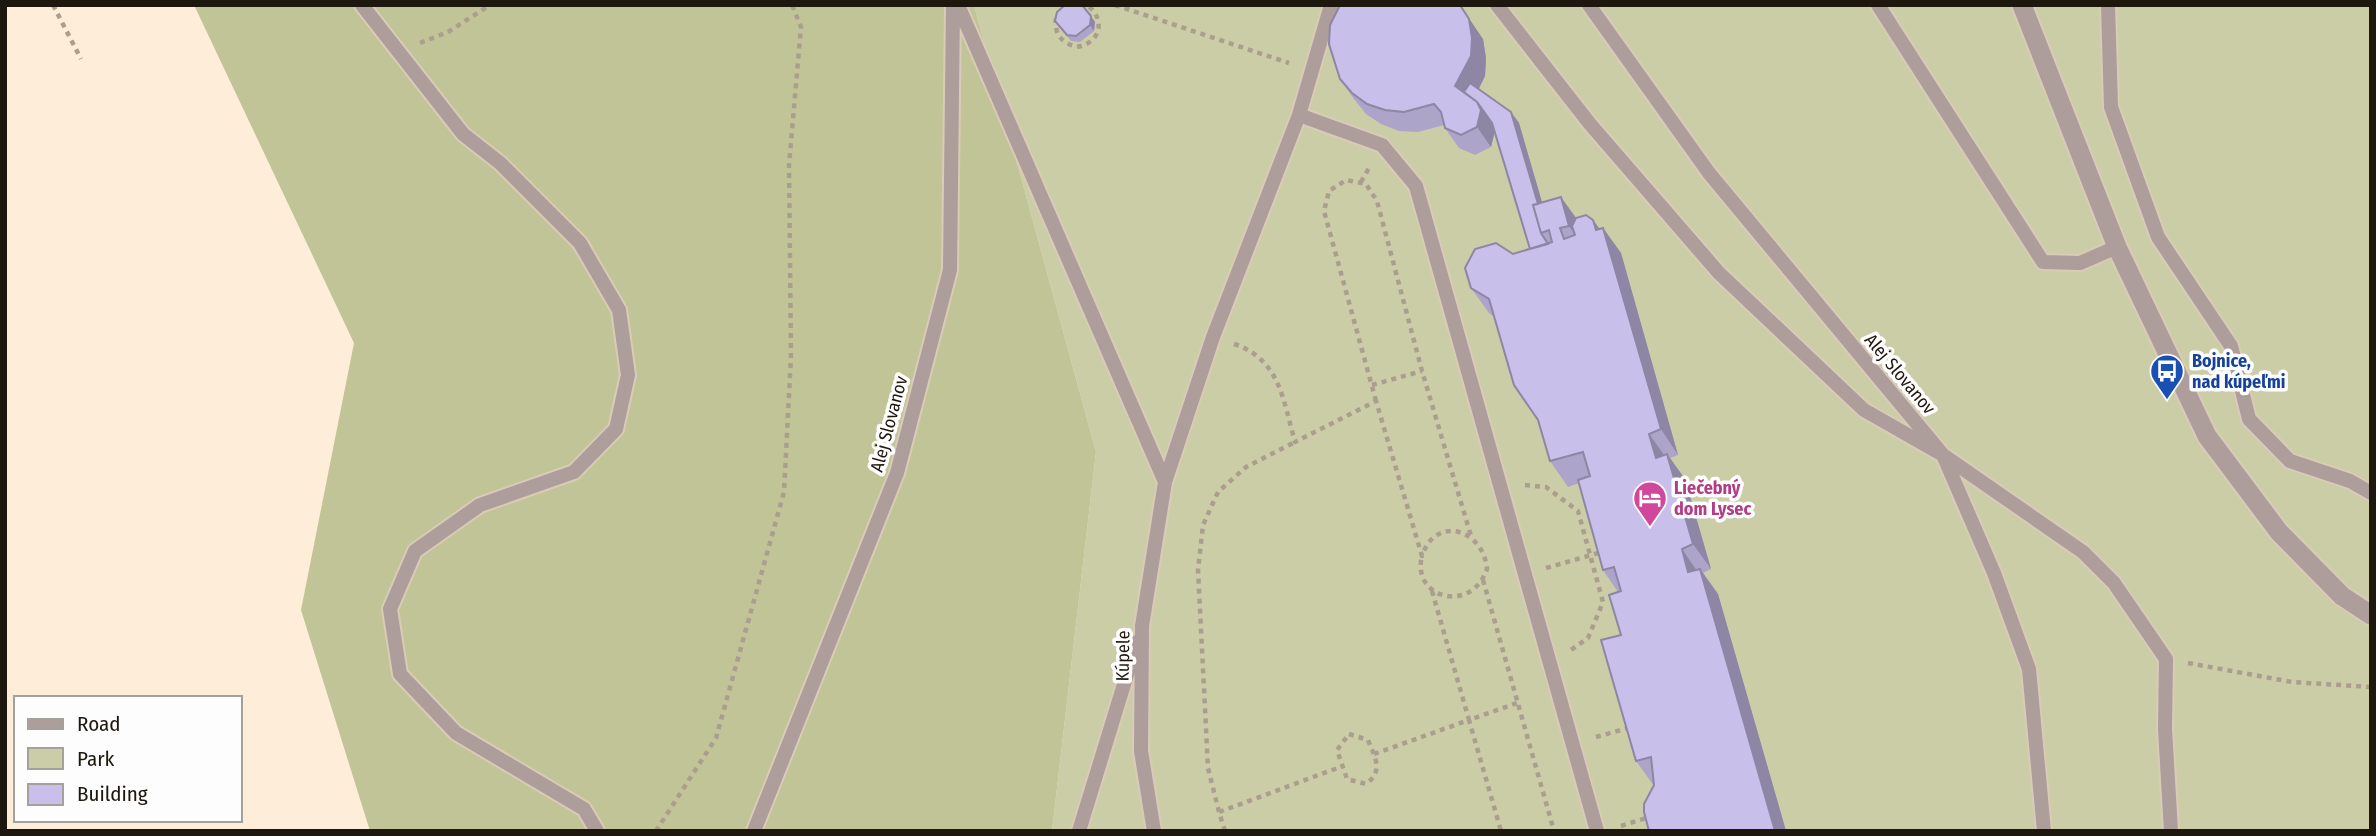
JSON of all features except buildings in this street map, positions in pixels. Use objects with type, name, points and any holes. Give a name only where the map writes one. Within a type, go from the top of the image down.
[{"type":"street","points":[[2022,5],[2117,247],[2207,436],[2279,532],[2342,596],[2371,615]]},
{"type":"lane","points":[[362,5],[463,134],[500,163],[580,243],[619,310],[628,375],[617,429],[574,472],[480,505],[415,551],[390,608],[400,674],[456,733],[584,809],[597,831]]},
{"type":"lane","points":[[956,5],[1092,321],[1165,482]]},
{"type":"lane","name":"Alej Slovanov","points":[[754,831],[897,473],[950,270],[956,5]]},
{"type":"lane","name":"Kúpele","points":[[1154,831],[1141,751],[1142,626],[1165,482],[1213,337],[1298,115],[1331,5]]},
{"type":"lane","points":[[1497,5],[1590,124],[1719,273],[1864,410],[1943,455],[2083,552],[2114,583],[2166,659],[2165,730],[2171,831]]},
{"type":"lane","name":"Alej Slovanov","points":[[1590,5],[1709,173],[1943,455],[1994,573],[2029,669],[2044,831]]},
{"type":"lane","points":[[1878,5],[2043,262],[2080,263],[2117,247]]},
{"type":"lane","points":[[2108,5],[2111,107],[2158,237],[2231,346],[2249,419],[2290,461],[2350,481],[2371,493]]},
{"type":"lane","points":[[1298,115],[1382,145],[1416,186],[1597,831]]},
{"type":"lane","points":[[1079,831],[1142,626]]},
{"type":"path","points":[[53,5],[82,59]]},
{"type":"path","points":[[398,51],[448,32],[490,5]]},
{"type":"path","points":[[656,831],[716,738],[783,492],[791,356],[789,165],[801,27],[792,5]]},
{"type":"path","points":[[1061,10],[1055,28],[1059,37],[1076,47],[1085,46],[1094,40],[1100,22],[1096,13],[1087,5]]},
{"type":"path","points":[[1115,5],[1313,71]]},
{"type":"path","points":[[1431,588],[1449,597],[1462,597],[1474,591],[1483,580],[1487,569],[1486,556],[1471,536],[1373,192],[1366,184],[1346,180],[1329,191],[1324,211],[1422,556],[1421,573],[1431,588],[1501,831]]},
{"type":"path","points":[[1213,337],[1250,349],[1275,374],[1295,442]]},
{"type":"path","points":[[1372,386],[1422,371]]},
{"type":"path","points":[[1225,831],[1208,768],[1198,570],[1203,524],[1218,492],[1246,467],[1376,401]]},
{"type":"path","points":[[1499,481],[1546,487],[1578,511],[1603,602],[1588,638],[1551,665]]},
{"type":"path","points":[[1422,556],[1433,538],[1445,532],[1458,531],[1471,536]]},
{"type":"path","points":[[1558,564],[1608,550]]},
{"type":"path","points":[[1483,580],[1554,831]]},
{"type":"path","points":[[2166,659],[2292,682],[2371,687]]},
{"type":"path","points":[[1374,754],[1517,704]]},
{"type":"path","points":[[1626,721],[1630,736]]},
{"type":"path","points":[[1603,735],[1628,728]]},
{"type":"path","points":[[1349,734],[1368,740],[1378,766],[1375,778],[1366,784],[1348,779],[1343,766],[1337,750],[1349,734]]},
{"type":"path","points":[[1219,812],[1343,766]]},
{"type":"path","points":[[1643,819],[1661,814]]},
{"type":"green space","points":[[194,5],[974,5],[1096,452],[1052,831],[370,831],[301,610],[354,343]]},
{"type":"green space","points":[[974,5],[2371,5],[2371,831],[1052,831],[1096,452]]},
{"type":"place","name":"Bojnice, nad kúpeľmi","points":[[2167,401]]},
{"type":"place","name":"Liečebný dom Lysec","points":[[1650,528]]}]
